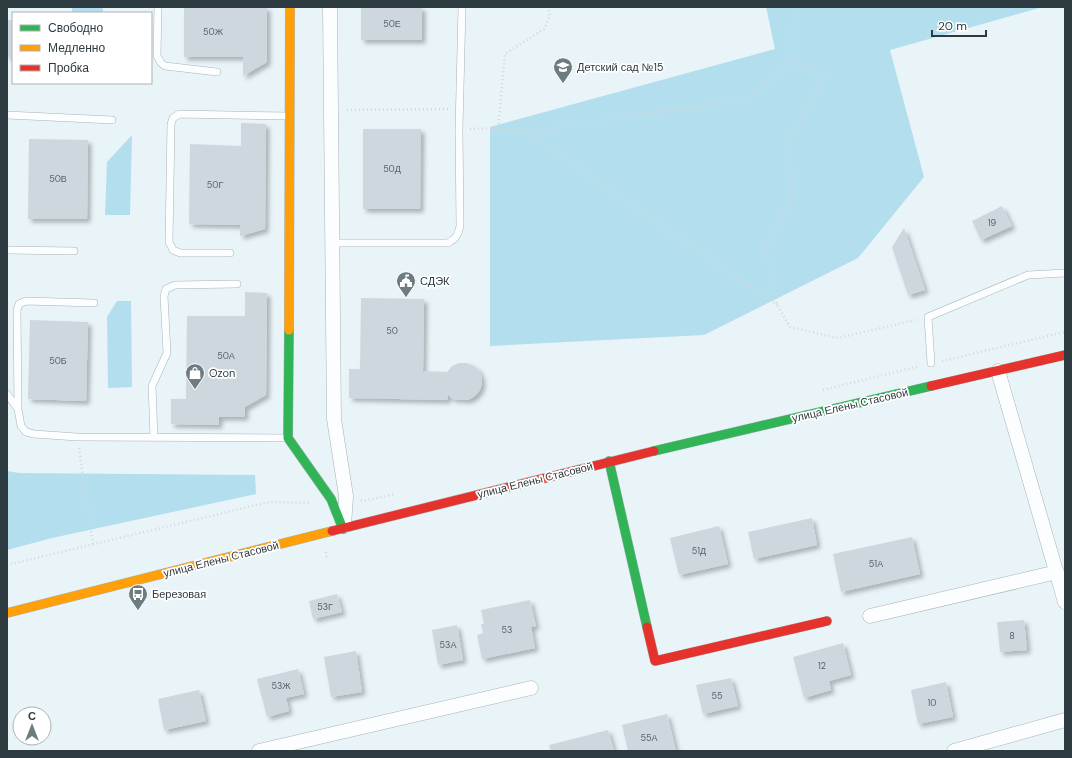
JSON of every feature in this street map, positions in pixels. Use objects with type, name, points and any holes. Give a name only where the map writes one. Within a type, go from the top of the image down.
[{"type":"main road","points":[[290,7],[288,438],[331,500],[343,529]]},
{"type":"main road","name":"улица Елены Стасовой","points":[[7,613],[609,461],[1065,355]]},
{"type":"main road","points":[[609,461],[655,661],[827,621]]},
{"type":"street","points":[[330,7],[334,418],[346,496],[343,529]]},
{"type":"street","points":[[998,371],[1065,602]]},
{"type":"street","points":[[870,616],[1057,572]]},
{"type":"street","points":[[259,751],[532,688]]},
{"type":"street","points":[[954,751],[1065,720]]},
{"type":"lane","points":[[158,7],[157,56],[161,63],[165,66],[217,72]]},
{"type":"lane","points":[[333,243],[448,243],[455,239],[460,226],[459,129],[462,7]]},
{"type":"lane","points":[[230,253],[180,253],[173,250],[169,242],[171,124],[173,118],[179,114],[289,116]]},
{"type":"lane","points":[[7,115],[112,120]]},
{"type":"lane","points":[[7,250],[74,251]]},
{"type":"lane","points":[[931,363],[928,317],[1028,275],[1065,273]]},
{"type":"lane","points":[[154,437],[152,386],[167,353],[164,296],[166,289],[175,284],[237,284]]},
{"type":"lane","points":[[94,303],[26,301],[19,304],[16,310],[18,409],[21,426],[26,432],[34,434],[77,436],[288,438]]},
{"type":"lane","points":[[7,394],[18,409]]},
{"type":"path","points":[[498,128],[505,54],[544,29],[550,16],[548,7]]},
{"type":"path","points":[[459,129],[498,128],[526,132],[751,98],[792,61],[793,7]]},
{"type":"path","points":[[792,61],[824,77],[789,139],[793,196],[765,248],[777,305],[790,327],[838,338],[928,317]]},
{"type":"path","points":[[331,110],[460,108]]},
{"type":"path","points":[[526,132],[777,305]]},
{"type":"path","points":[[77,436],[93,545]]},
{"type":"path","points":[[7,565],[269,502],[313,503],[331,500]]},
{"type":"shaded area","points":[[72,7],[103,7],[103,12],[72,12]]},
{"type":"shaded area","points":[[766,7],[1043,7],[890,50],[924,177],[858,258],[704,335],[490,346],[490,127],[775,49]]},
{"type":"shaded area","points":[[132,135],[130,215],[105,215],[107,162]]},
{"type":"shaded area","points":[[117,301],[131,301],[132,387],[108,388],[107,317]]},
{"type":"shaded area","points":[[7,471],[19,473],[255,475],[256,494],[52,538],[7,550]]},
{"type":"building","points":[[184,7],[267,7],[267,62],[243,76],[243,57],[184,57]]},
{"type":"building","points":[[361,7],[422,7],[422,40],[361,40]]},
{"type":"building","points":[[7,20],[12,20],[12,57],[7,57]]},
{"type":"building","points":[[241,123],[266,124],[265,229],[240,236],[240,225],[189,224],[190,144],[241,146]]},
{"type":"building","points":[[363,129],[421,129],[420,209],[363,209]]},
{"type":"building","points":[[29,139],[88,140],[87,219],[28,219]]},
{"type":"building","points":[[1002,206],[1012,226],[981,240],[972,221]]},
{"type":"building","points":[[904,228],[925,290],[908,295],[892,247]]},
{"type":"building","points":[[245,292],[267,293],[266,395],[245,407],[245,417],[219,417],[219,425],[171,424],[171,399],[186,399],[187,316],[245,316]]},
{"type":"building","points":[[361,298],[424,299],[423,371],[447,372],[452,366],[459,363],[472,365],[478,369],[481,375],[482,383],[480,390],[475,396],[468,400],[453,399],[448,395],[447,400],[349,398],[349,369],[360,369]]},
{"type":"building","points":[[30,320],[88,322],[86,401],[28,399]]},
{"type":"building","points":[[812,518],[817,545],[754,559],[748,532]]},
{"type":"building","points":[[719,526],[728,564],[679,575],[670,538]]},
{"type":"building","points":[[912,537],[920,574],[841,592],[833,554]]},
{"type":"building","points":[[337,594],[342,612],[313,619],[309,601]]},
{"type":"building","points":[[530,600],[536,626],[531,627],[535,648],[482,659],[477,635],[483,633],[481,624],[484,624],[481,610]]},
{"type":"building","points":[[1024,620],[1027,650],[1000,652],[997,622]]},
{"type":"building","points":[[457,625],[463,660],[438,665],[432,630]]},
{"type":"building","points":[[843,643],[851,675],[829,681],[831,690],[804,698],[793,657]]},
{"type":"building","points":[[356,651],[362,692],[331,697],[324,657]]},
{"type":"building","points":[[298,669],[304,694],[286,698],[289,711],[267,717],[257,679]]},
{"type":"building","points":[[731,678],[738,706],[703,714],[696,685]]},
{"type":"building","points":[[946,682],[953,717],[918,724],[911,690]]},
{"type":"building","points":[[199,690],[206,721],[164,730],[158,699]]},
{"type":"building","points":[[667,714],[676,751],[628,751],[622,725]]},
{"type":"building","points":[[608,730],[614,751],[551,751],[549,745]]},
{"type":"traffic: fast","points":[[289,330],[288,438],[331,499],[343,529]]},
{"type":"traffic: fast","points":[[654,451],[931,386]]},
{"type":"traffic: fast","points":[[609,461],[647,627]]},
{"type":"traffic: slow","points":[[289,330],[290,7]]},
{"type":"traffic: slow","points":[[7,613],[332,531]]},
{"type":"traffic: jam","points":[[931,386],[1065,355]]},
{"type":"traffic: jam","points":[[332,531],[654,451]]},
{"type":"traffic: jam","points":[[647,627],[655,661],[827,621]]},
{"type":"place","name":"Детский сад №15","points":[[563,84]]},
{"type":"place","name":"СДЭК","points":[[406,298]]},
{"type":"place","name":"Ozon","points":[[195,390]]},
{"type":"place","name":"Березовая","points":[[138,611]]}]
